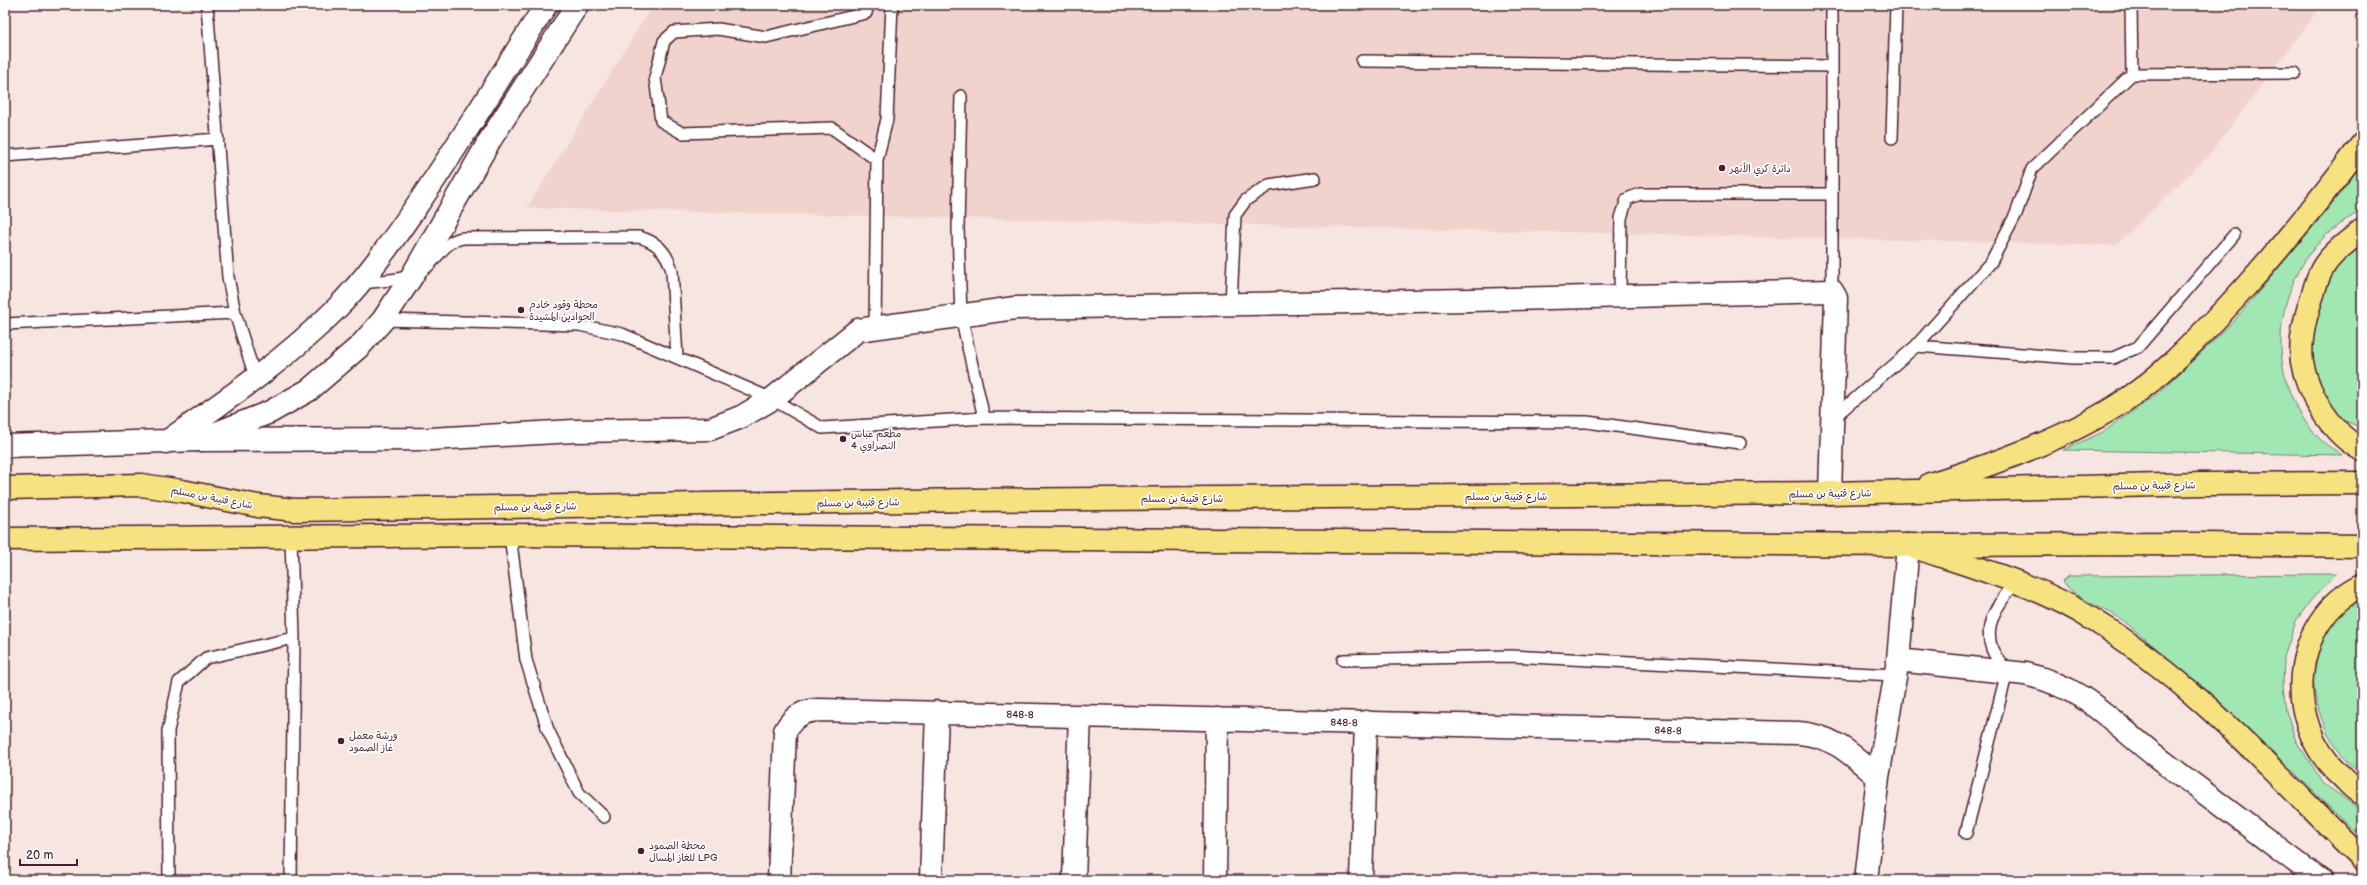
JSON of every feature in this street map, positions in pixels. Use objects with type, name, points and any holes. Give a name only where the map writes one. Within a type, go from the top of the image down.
[{"type":"highway","points":[[1906,491],[1949,478],[2075,428],[2127,399],[2177,359],[2256,277],[2362,144]]},
{"type":"highway","points":[[2362,230],[2326,263],[2319,276],[2304,319],[2302,362],[2318,406],[2335,428],[2362,450]]},
{"type":"highway","name":"شارع قتيبة بن مسلم","points":[[5,488],[142,485],[182,491],[258,506],[295,510],[982,500],[1830,493],[2202,484],[2362,483]]},
{"type":"highway","points":[[5,539],[510,535],[1908,545],[2202,544],[2362,546]]},
{"type":"highway","points":[[1908,545],[2016,581],[2091,618],[2175,677],[2222,718],[2296,795],[2362,859]]},
{"type":"highway","points":[[2362,585],[2351,591],[2320,620],[2305,655],[2300,694],[2305,721],[2316,748],[2327,762],[2362,794]]},
{"type":"street","points":[[166,442],[256,380],[297,346],[360,283],[403,226],[546,5]]},
{"type":"street","points":[[198,440],[270,412],[309,390],[355,350],[383,320],[412,276],[486,147],[577,5]]},
{"type":"street","points":[[5,446],[198,440],[422,439],[574,432],[710,429],[741,417],[772,399],[858,330],[1015,308],[1231,305],[1832,291],[1836,298],[1830,493]]},
{"type":"street","points":[[1866,880],[1878,777],[1896,667],[1908,545]]},
{"type":"street","points":[[1896,667],[2007,672],[2025,674],[2054,682],[2092,702],[2156,756],[2320,880]]},
{"type":"street","name":"848-8","points":[[779,880],[784,741],[790,722],[798,715],[818,710],[1366,722],[1812,734],[1837,743],[1878,777]]},
{"type":"street","points":[[931,880],[937,712]]},
{"type":"street","points":[[1074,880],[1080,716]]},
{"type":"street","points":[[1215,880],[1217,719]]},
{"type":"street","points":[[1362,880],[1366,722]]},
{"type":"lane","points":[[207,5],[218,139],[224,241],[235,313],[256,380]]},
{"type":"lane","points":[[868,5],[866,13],[766,37],[718,29],[674,32],[664,41],[655,78],[661,121],[682,134],[832,128],[877,160]]},
{"type":"lane","points":[[875,328],[877,160],[887,119],[892,5]]},
{"type":"lane","points":[[1832,5],[1832,291]]},
{"type":"lane","points":[[1892,138],[1896,5]]},
{"type":"lane","points":[[2131,5],[2132,74]]},
{"type":"lane","points":[[1362,61],[1832,66]]},
{"type":"lane","points":[[1832,419],[1916,346],[1991,262],[2016,214],[2032,169],[2132,74],[2295,73]]},
{"type":"lane","points":[[961,96],[958,228],[961,316],[984,418]]},
{"type":"lane","points":[[5,156],[218,139]]},
{"type":"lane","points":[[1231,305],[1235,215],[1246,200],[1269,185],[1315,178]]},
{"type":"lane","points":[[1620,296],[1621,218],[1627,199],[1640,194],[1832,194]]},
{"type":"lane","points":[[1916,346],[2074,358],[2113,358],[2138,347],[2234,235]]},
{"type":"lane","points":[[360,283],[412,276],[428,266],[447,244],[463,238],[629,236],[649,240],[664,252],[672,271],[677,358]]},
{"type":"lane","points":[[5,324],[235,313]]},
{"type":"lane","points":[[383,320],[579,325],[622,334],[772,399],[822,428],[984,418],[1587,422],[1740,443]]},
{"type":"lane","points":[[510,535],[526,660],[548,730],[579,793],[604,817]]},
{"type":"lane","points":[[291,537],[294,638],[291,880]]},
{"type":"lane","points":[[1966,833],[2007,672],[1992,649],[1989,636],[1994,611],[2016,581]]},
{"type":"lane","points":[[169,880],[168,731],[179,682],[206,658],[294,638]]},
{"type":"lane","points":[[1343,660],[1510,656],[1896,667]]},
{"type":"shaded area","points":[[653,5],[2322,5],[2209,155],[2116,245],[527,208]]},
{"type":"green space","points":[[2362,164],[2362,211],[2333,229],[2310,253],[2294,282],[2284,313],[2281,346],[2286,378],[2298,409],[2318,437],[2342,455],[2063,450],[2103,432],[2158,394],[2236,319],[2327,210]]},
{"type":"green space","points":[[2362,244],[2362,428],[2345,421],[2331,409],[2317,386],[2308,345],[2326,281],[2349,252]]},
{"type":"green space","points":[[2336,574],[2311,600],[2296,621],[2284,657],[2283,686],[2286,711],[2296,741],[2324,784],[2362,811],[2362,839],[2273,752],[2182,670],[2125,622],[2110,612],[2076,594],[2063,581],[2069,576]]},
{"type":"green space","points":[[2362,594],[2362,773],[2339,751],[2322,721],[2317,704],[2313,671],[2316,650],[2323,635],[2347,604]]},
{"type":"place","name":"دائرة كري الأنهر","points":[[1722,168]]},
{"type":"place","name":"محطة وقود خادم الجوادين المشيدة","points":[[521,310]]},
{"type":"place","name":"مطعم عباس النصراوي 4","points":[[843,439]]},
{"type":"place","name":"ورشة معمل غاز الصمود","points":[[341,741]]},
{"type":"place","name":"محطة الصمود للغاز المسال LPG","points":[[641,851]]}]
